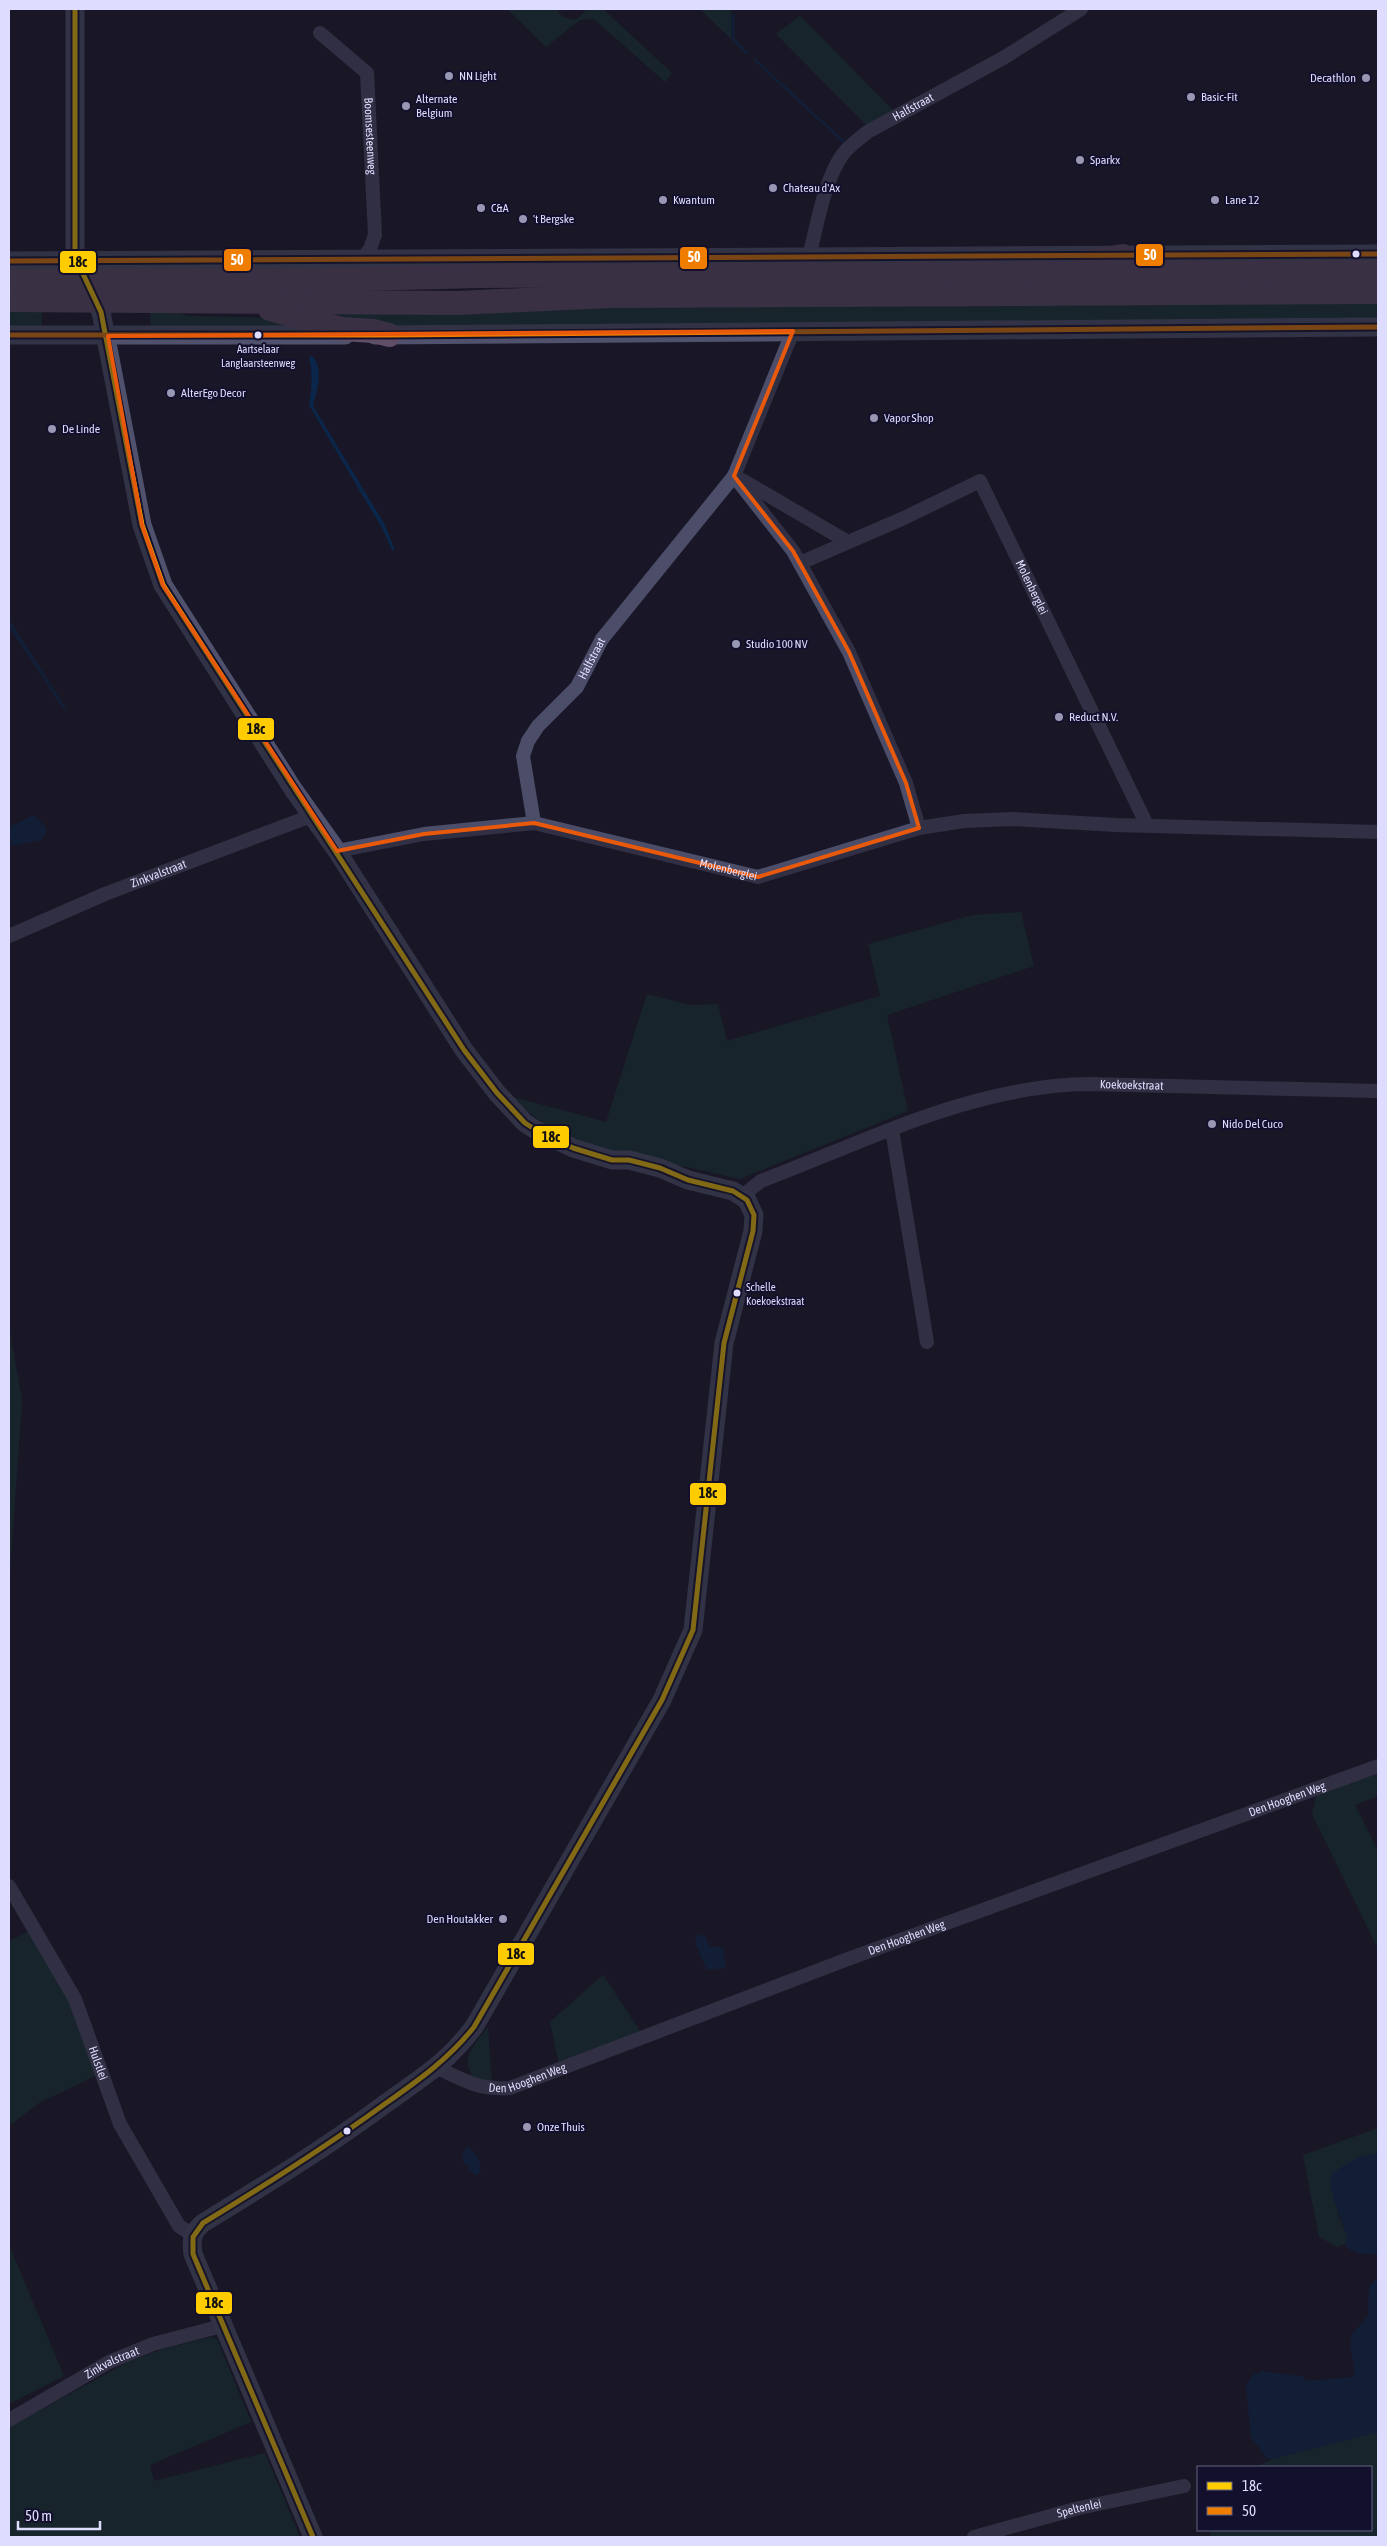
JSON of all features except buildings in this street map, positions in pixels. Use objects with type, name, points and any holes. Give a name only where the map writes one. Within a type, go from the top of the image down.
[{"type":"highway","points":[[1019,274],[1050,265],[1123,256]]},
{"type":"highway","points":[[9,281],[323,280],[477,276],[1378,272]]},
{"type":"highway","points":[[9,300],[87,280],[252,302],[458,303],[588,296],[1378,292]]},
{"type":"highway","points":[[252,302],[281,313],[342,329],[374,331],[389,335]]},
{"type":"street","points":[[75,9],[74,250],[109,342],[142,525],[155,567],[163,585],[311,816],[337,851],[464,1050],[497,1093],[525,1122],[573,1148],[612,1160],[629,1160],[660,1168],[688,1180],[724,1187],[747,1200],[754,1215],[753,1231],[722,1351],[693,1630],[662,1700],[479,2019],[458,2049],[438,2068],[348,2133],[203,2223],[193,2234],[191,2242],[193,2254],[313,2537]]},
{"type":"street","name":"Halfstraat","points":[[809,257],[833,171],[843,154],[853,143],[869,131],[1005,57],[1081,9]]},
{"type":"street","name":"Boomsesteenweg","points":[[320,33],[367,73],[375,235],[370,249],[362,259]]},
{"type":"street","points":[[9,261],[87,280],[362,259],[1378,254]]},
{"type":"street","points":[[9,335],[109,342],[389,335],[1378,328]]},
{"type":"street","name":"Halfstraat","points":[[534,823],[523,756],[528,741],[538,726],[577,687],[602,639],[734,476],[793,331]]},
{"type":"street","points":[[734,476],[848,542]]},
{"type":"street","points":[[734,476],[794,551],[848,652],[906,783],[919,828]]},
{"type":"street","name":"Molenberglei","points":[[800,563],[980,481],[1147,825]]},
{"type":"street","name":"Zinkvalstraat","points":[[9,936],[105,894],[311,816]]},
{"type":"street","name":"Molenberglei","points":[[534,823],[758,877],[919,828],[964,821],[1013,819],[1378,832]]},
{"type":"street","points":[[337,851],[424,834],[534,823]]},
{"type":"street","name":"Koekoekstraat","points":[[742,1196],[761,1182],[892,1130],[980,1100],[1065,1084],[1378,1091]]},
{"type":"street","points":[[892,1130],[927,1342]]},
{"type":"street","name":"Den Hooghen Weg","points":[[438,2068],[472,2085],[493,2089],[510,2088],[848,1959],[1378,1766]]},
{"type":"street","name":"Hulstlei","points":[[9,1886],[75,1999],[120,2124],[179,2226],[193,2234]]},
{"type":"street","name":"Zinkvalstraat","points":[[9,2420],[109,2362],[153,2344],[222,2326]]},
{"type":"street","name":"Speltenlei","points":[[974,2537],[1079,2508],[1184,2486]]},
{"type":"highlighted area","points":[[793,331],[734,476],[793,551],[849,652],[906,783],[919,828],[758,877],[534,823],[424,834],[337,851],[163,585],[142,525],[108,336]]},
{"type":"green space","points":[[507,9],[556,9],[563,17],[576,20],[587,9],[603,9],[672,73],[665,82],[594,19],[580,20],[546,47]]},
{"type":"green space","points":[[700,9],[731,9],[731,39]]},
{"type":"green space","points":[[800,16],[893,110],[866,125],[776,34]]},
{"type":"green space","points":[[1378,300],[1378,323],[360,327],[300,311],[731,302]]},
{"type":"green space","points":[[9,311],[42,311],[42,330],[9,330]]},
{"type":"green space","points":[[150,311],[173,311],[188,316],[274,318],[308,326],[151,328]]},
{"type":"green space","points":[[1021,912],[1034,966],[887,1015],[908,1111],[740,1179],[588,1145],[546,1125],[506,1095],[606,1122],[647,994],[690,1005],[718,1004],[727,1041],[880,996],[868,944],[973,915]]},
{"type":"green space","points":[[9,1326],[22,1401],[9,1586]]},
{"type":"green space","points":[[1378,1766],[1378,1796],[1355,1805],[1378,1851],[1378,1949],[1312,1814],[1318,1789]]},
{"type":"green space","points":[[34,1929],[75,1999],[97,2075],[39,2103],[9,2126],[9,1941]]},
{"type":"green space","points":[[603,1975],[644,2037],[560,2069],[550,2022]]},
{"type":"green space","points":[[488,2027],[492,2086],[474,2079],[468,2064],[468,2057],[473,2046]]},
{"type":"green space","points":[[1378,2128],[1378,2153],[1358,2157],[1345,2167],[1330,2184],[1339,2217],[1347,2236],[1345,2244],[1337,2247],[1319,2237],[1303,2155]]},
{"type":"green space","points":[[9,2245],[64,2376],[9,2404]]},
{"type":"green space","points":[[211,2337],[217,2339],[251,2422],[150,2465],[154,2481],[265,2453],[300,2537],[9,2537],[9,2427],[130,2361],[163,2349]]},
{"type":"green space","points":[[1378,2432],[1378,2537],[1211,2537],[1209,2531],[1372,2531],[1372,2466],[1258,2466],[1273,2459]]},
{"type":"water","points":[[312,356],[316,361],[319,374],[313,406],[385,525],[395,551],[392,550],[382,528],[309,405],[312,381],[309,357]]},
{"type":"water","points":[[9,619],[66,708],[64,710],[9,627]]},
{"type":"water","points":[[32,816],[36,816],[47,829],[42,839],[17,846],[11,845],[9,827]]},
{"type":"water","points":[[701,1934],[705,1936],[710,1947],[721,1947],[724,1950],[725,1968],[707,1970],[695,1943],[696,1938]]},
{"type":"water","points":[[468,2147],[476,2154],[481,2170],[476,2176],[468,2170],[470,2167],[462,2161],[463,2153]]},
{"type":"water","points":[[1378,2153],[1378,2254],[1360,2254],[1352,2251],[1345,2244],[1347,2236],[1330,2184],[1332,2173],[1358,2157]]},
{"type":"water","points":[[1378,2278],[1378,2432],[1267,2459],[1251,2437],[1246,2386],[1253,2375],[1262,2371],[1304,2377],[1305,2381],[1353,2377],[1355,2371],[1350,2345],[1353,2333],[1368,2316],[1369,2286]]},
{"type":"waterway","points":[[733,15],[733,39],[747,53]]},
{"type":"waterway","points":[[755,60],[846,144]]},
{"type":"transit line","name":"18c","points":[[75,9],[75,250],[77,261],[101,312],[142,525],[163,585],[464,1050],[497,1093],[525,1123],[573,1148],[612,1160],[629,1160],[660,1168],[688,1180],[733,1191],[747,1200],[754,1215],[753,1231],[724,1343],[693,1630],[662,1700],[474,2027],[464,2039],[431,2070],[407,2088],[316,2152],[203,2223],[193,2237],[193,2254],[313,2537]]},
{"type":"transit line","name":"50","points":[[9,261],[1378,254]]},
{"type":"transit line","name":"50","points":[[9,335],[389,335],[1378,327]]},
{"type":"place","name":"NN Light","points":[[449,76]]},
{"type":"place","name":"Decathlon","points":[[1366,78]]},
{"type":"place","name":"Basic-Fit","points":[[1191,97]]},
{"type":"place","name":"Alternate Belgium","points":[[406,106]]},
{"type":"place","name":"Sparkx","points":[[1080,160]]},
{"type":"place","name":"Chateau d'Ax","points":[[773,188]]},
{"type":"place","name":"Kwantum","points":[[663,200]]},
{"type":"place","name":"Lane 12","points":[[1215,200]]},
{"type":"place","name":"C&A","points":[[481,208]]},
{"type":"place","name":"'t Bergske","points":[[523,219]]},
{"type":"place","name":"Aartselaar Langlaarsteenweg","points":[[258,335]]},
{"type":"place","name":"AlterEgo Decor","points":[[171,393]]},
{"type":"place","name":"Vapor Shop","points":[[874,418]]},
{"type":"place","name":"De Linde","points":[[52,429]]},
{"type":"place","name":"Studio 100 NV","points":[[736,644]]},
{"type":"place","name":"Reduct N.V.","points":[[1059,717]]},
{"type":"place","name":"Nido Del Cuco","points":[[1212,1124]]},
{"type":"place","name":"Schelle Koekoekstraat","points":[[737,1293]]},
{"type":"place","name":"Den Houtakker","points":[[503,1919]]},
{"type":"place","name":"Onze Thuis","points":[[527,2127]]}]
